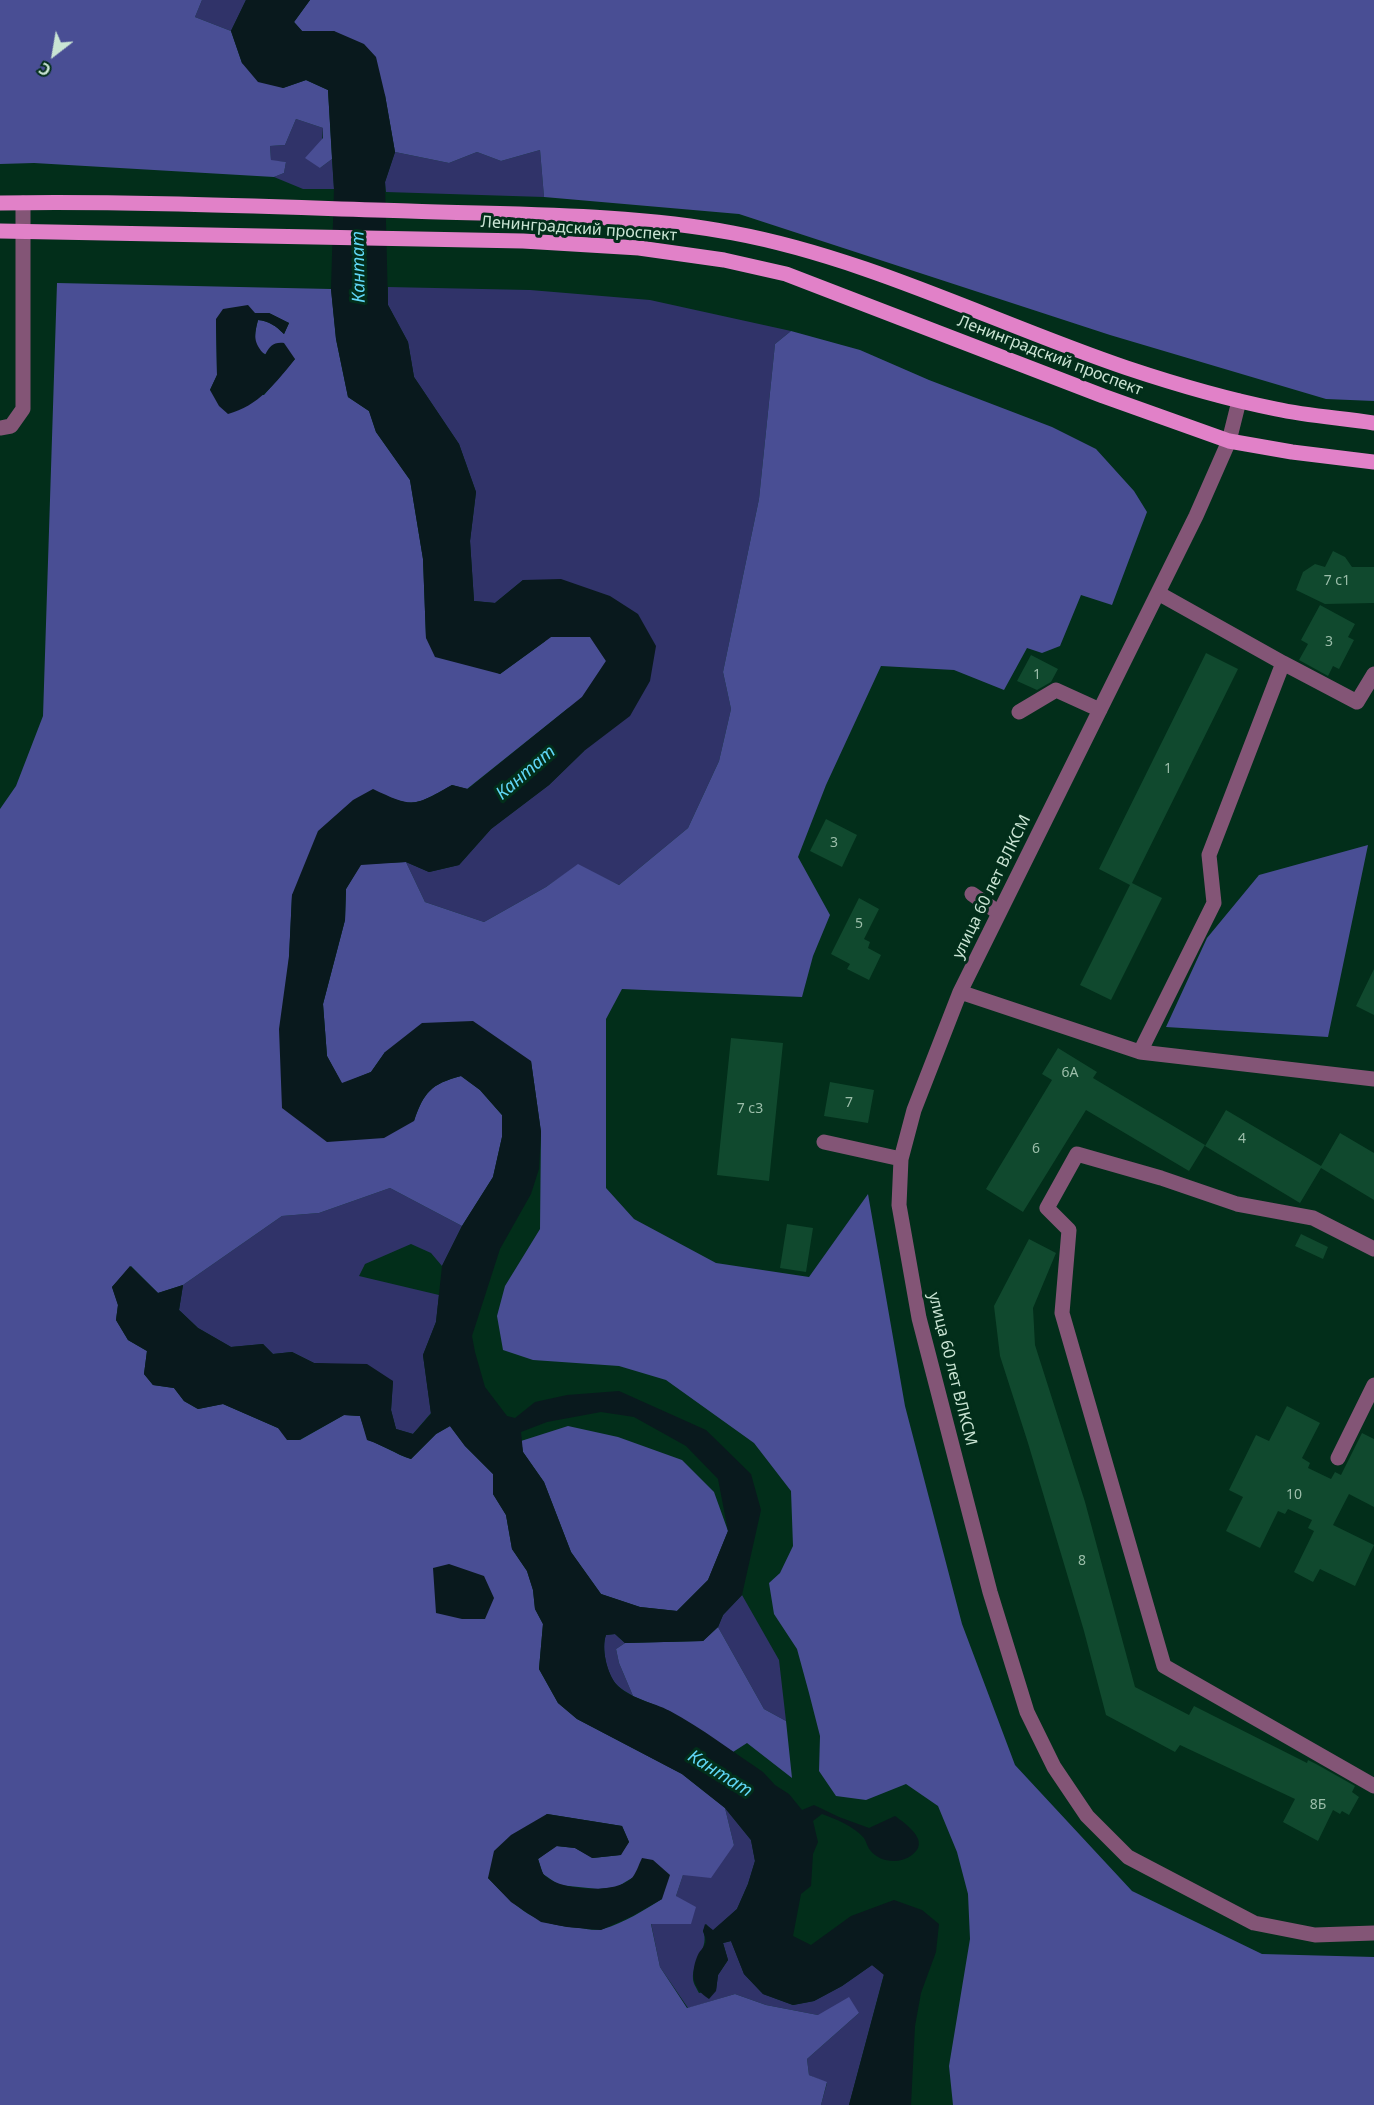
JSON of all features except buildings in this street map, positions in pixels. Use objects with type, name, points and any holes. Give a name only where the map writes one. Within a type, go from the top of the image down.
[{"type":"main road","name":"Ленинградский проспект","points":[[0,203],[298,207],[637,220],[733,233],[862,268],[1128,368],[1239,401],[1280,410],[1374,423]]},
{"type":"main road","name":"Ленинградский проспект","points":[[0,231],[523,241],[639,248],[724,260],[786,274],[1103,396],[1229,441],[1292,452],[1374,462]]},
{"type":"street","points":[[0,428],[11,426],[23,409],[22,203]]},
{"type":"street","name":"улица 60 лет ВЛКСМ","points":[[1239,401],[1229,441],[1196,516],[960,992],[914,1110],[901,1160],[900,1205],[919,1318],[990,1592],[1027,1712],[1054,1767],[1087,1816],[1128,1857],[1244,1918],[1254,1923],[1314,1935],[1374,1933]]},
{"type":"street","points":[[1158,593],[1357,702],[1374,674]]},
{"type":"street","points":[[1140,1052],[1214,903],[1209,855],[1283,663]]},
{"type":"street","points":[[1019,712],[1056,690],[1100,710]]},
{"type":"street","points":[[972,894],[999,913]]},
{"type":"street","points":[[960,992],[1140,1052],[1374,1079]]},
{"type":"street","points":[[824,1142],[901,1160]]},
{"type":"street","points":[[1374,1249],[1313,1218],[1237,1204],[1161,1178],[1077,1154],[1047,1208],[1069,1230],[1062,1313],[1164,1666],[1374,1786]]},
{"type":"street","points":[[1338,1458],[1374,1386]]},
{"type":"shaded area","points":[[0,0],[202,0],[195,17],[231,31],[242,63],[283,88],[306,80],[328,90],[332,159],[320,168],[305,158],[323,138],[323,128],[296,119],[285,145],[270,146],[271,160],[286,162],[284,173],[274,177],[34,163],[0,164]]},
{"type":"shaded area","points":[[202,0],[246,0],[231,31],[195,17]]},
{"type":"shaded area","points":[[310,0],[1374,0],[1374,401],[1326,399],[1110,335],[739,214],[544,197],[540,150],[501,161],[477,152],[449,163],[395,152],[385,95],[334,31],[302,31],[294,22]]},
{"type":"shaded area","points":[[296,119],[323,128],[320,168],[332,159],[334,189],[303,189],[274,177],[284,173],[286,162],[271,161],[270,146],[285,145]]},
{"type":"shaded area","points":[[540,150],[544,197],[386,192],[385,182],[395,152],[449,163],[477,152],[501,161]]},
{"type":"shaded area","points":[[57,283],[331,289],[336,339],[348,397],[369,411],[376,432],[410,480],[423,559],[426,638],[500,674],[551,637],[590,637],[606,661],[582,697],[467,789],[452,785],[429,798],[413,802],[397,800],[373,790],[292,895],[282,1108],[414,1121],[421,1103],[430,1091],[442,1082],[461,1076],[480,1090],[502,1115],[502,1137],[493,1177],[462,1226],[390,1188],[319,1213],[282,1216],[183,1285],[158,1293],[131,1266],[112,1287],[118,1305],[116,1320],[128,1340],[147,1351],[144,1374],[153,1385],[174,1388],[184,1401],[198,1409],[223,1404],[300,1440],[344,1415],[360,1416],[368,1440],[411,1459],[436,1434],[450,1426],[465,1446],[493,1474],[493,1494],[506,1515],[512,1549],[527,1571],[533,1590],[535,1609],[543,1624],[539,1669],[558,1703],[577,1719],[682,1774],[725,1808],[734,1845],[711,1878],[683,1875],[676,1896],[696,1907],[691,1924],[651,1924],[660,1967],[687,2008],[735,1994],[766,2005],[818,2015],[849,1997],[859,2013],[807,2059],[809,2075],[827,2082],[821,2105],[0,2105],[0,809],[16,786],[43,716]],"holes":[[[255,313],[269,313],[289,323],[284,334],[272,324],[258,320],[255,332],[257,348],[267,355],[295,359],[264,395],[210,390],[217,375],[216,320]],[[547,1814],[622,1826],[629,1842],[620,1855],[593,1858],[575,1848],[556,1846],[538,1859],[543,1874],[559,1885],[598,1889],[617,1887],[632,1878],[662,1899],[626,1920],[597,1930],[551,1923],[528,1914],[488,1878]]]},
{"type":"shaded area","points":[[388,287],[530,290],[650,300],[791,331],[775,344],[759,499],[723,672],[731,709],[719,761],[688,828],[619,885],[578,865],[546,887],[484,922],[425,902],[406,862],[429,872],[459,865],[491,829],[549,785],[584,751],[523,580],[495,603],[474,601],[470,541],[476,492],[459,444],[414,377],[408,342],[388,305]]},
{"type":"shaded area","points":[[791,331],[860,350],[929,380],[1052,427],[1096,449],[1134,491],[1147,512],[1112,605],[1081,595],[1060,646],[1042,653],[1027,648],[1004,690],[954,670],[881,666],[826,785],[798,857],[830,915],[813,956],[802,997],[622,989],[606,1019],[606,1188],[634,1219],[716,1263],[809,1277],[868,1194],[905,1406],[962,1624],[1015,1765],[1132,1891],[1262,1954],[1374,1957],[1374,2105],[953,2105],[949,2066],[970,1939],[968,1894],[957,1852],[938,1806],[906,1784],[866,1800],[836,1796],[819,1771],[820,1736],[809,1693],[797,1649],[774,1614],[769,1583],[780,1573],[793,1546],[791,1491],[754,1443],[666,1380],[619,1366],[533,1360],[503,1350],[497,1316],[505,1286],[540,1229],[541,1132],[531,1061],[385,1052],[371,1072],[342,1084],[327,1056],[323,1004],[345,920],[346,889],[361,864],[406,862],[425,902],[484,922],[546,887],[578,864],[619,885],[688,828],[719,761],[731,709],[723,672],[759,499],[775,344]]},
{"type":"shaded area","points":[[1368,845],[1328,1037],[1166,1027],[1207,938],[1259,875]]},
{"type":"shaded area","points":[[390,1188],[462,1226],[442,1266],[431,1253],[411,1244],[365,1264],[359,1276],[439,1295],[436,1322],[423,1355],[431,1413],[413,1434],[396,1429],[391,1410],[393,1381],[331,1364],[314,1363],[292,1352],[273,1354],[263,1344],[231,1347],[198,1328],[179,1310],[183,1285],[282,1216],[319,1213]]},
{"type":"shaded area","points":[[568,1426],[618,1437],[682,1460],[714,1492],[728,1531],[708,1580],[677,1611],[640,1607],[601,1594],[571,1552],[544,1482],[523,1452],[521,1441]]},
{"type":"shaded area","points":[[742,1595],[779,1660],[786,1721],[764,1709],[718,1627],[723,1615]]},
{"type":"shaded area","points":[[718,1627],[764,1709],[786,1721],[792,1778],[747,1743],[733,1752],[669,1711],[633,1696],[619,1663],[616,1649],[625,1643],[703,1641]]},
{"type":"shaded area","points":[[615,1634],[625,1643],[616,1649],[619,1663],[633,1696],[613,1681],[608,1668],[605,1654],[606,1635]]},
{"type":"shaded area","points":[[725,1808],[751,1840],[755,1861],[737,1909],[713,1931],[706,1924],[703,1931],[705,1937],[703,1949],[693,1972],[694,1984],[699,1993],[716,1990],[718,1975],[728,1960],[723,1943],[731,1941],[744,1974],[763,1994],[793,2005],[814,2001],[842,1986],[872,1965],[884,1974],[849,2105],[821,2105],[827,2083],[809,2075],[807,2059],[859,2013],[818,2015],[766,2005],[735,1994],[688,2008],[660,1967],[651,1923],[691,1924],[676,1896],[683,1875],[734,1845]]},
{"type":"water","name":"Кантат","points":[[246,0],[310,0],[294,22],[302,31],[334,31],[364,44],[376,57],[395,152],[385,182],[388,305],[408,342],[414,377],[459,444],[476,492],[470,541],[474,601],[495,603],[523,580],[561,579],[610,596],[638,614],[656,646],[650,681],[630,716],[584,751],[549,785],[491,829],[459,865],[429,872],[406,862],[361,865],[346,889],[345,920],[323,1004],[327,1056],[342,1083],[371,1072],[385,1052],[422,1023],[473,1021],[531,1061],[541,1132],[539,1169],[531,1194],[500,1249],[472,1336],[485,1387],[507,1416],[515,1418],[535,1402],[567,1395],[619,1391],[706,1430],[751,1474],[761,1510],[742,1595],[723,1615],[718,1627],[703,1641],[625,1643],[615,1634],[606,1635],[604,1647],[606,1660],[610,1674],[621,1689],[634,1697],[670,1711],[706,1732],[763,1772],[775,1785],[789,1794],[802,1810],[814,1805],[869,1828],[895,1816],[915,1833],[919,1844],[917,1850],[907,1858],[890,1861],[874,1854],[863,1837],[844,1823],[822,1814],[813,1821],[818,1842],[813,1854],[811,1886],[801,1894],[793,1936],[811,1945],[851,1916],[894,1900],[922,1910],[939,1924],[936,1952],[921,1993],[915,2026],[911,2105],[849,2105],[884,1975],[872,1965],[842,1986],[814,2001],[793,2005],[763,1994],[744,1974],[731,1941],[723,1943],[728,1960],[718,1975],[716,1991],[709,1999],[699,1991],[694,1981],[694,1970],[697,1957],[706,1940],[703,1931],[705,1924],[713,1930],[737,1909],[755,1861],[751,1840],[725,1808],[682,1774],[577,1719],[558,1703],[539,1669],[543,1624],[535,1609],[533,1590],[527,1571],[512,1549],[506,1515],[493,1494],[493,1474],[465,1446],[450,1426],[436,1434],[411,1459],[367,1440],[360,1416],[344,1415],[299,1440],[287,1440],[278,1428],[223,1404],[198,1409],[184,1401],[174,1388],[153,1385],[144,1374],[147,1351],[128,1340],[116,1320],[118,1305],[112,1287],[130,1266],[158,1293],[183,1285],[179,1310],[198,1328],[231,1347],[263,1344],[273,1354],[292,1352],[314,1363],[367,1364],[393,1381],[391,1410],[396,1429],[413,1434],[431,1414],[423,1355],[436,1322],[442,1266],[462,1226],[493,1177],[502,1137],[502,1115],[480,1090],[461,1076],[436,1086],[425,1096],[414,1121],[384,1138],[327,1142],[282,1108],[279,1029],[289,956],[292,895],[318,831],[353,800],[373,789],[405,802],[413,802],[429,798],[452,785],[468,789],[582,697],[606,661],[590,637],[551,637],[500,674],[435,657],[426,638],[423,559],[410,480],[376,432],[369,411],[348,397],[336,339],[331,289],[334,189],[328,90],[306,80],[283,88],[258,82],[242,63],[231,31]],"holes":[[[601,1412],[634,1417],[686,1446],[718,1479],[728,1531],[708,1580],[677,1611],[640,1607],[601,1594],[571,1552],[544,1482],[523,1452],[521,1432],[547,1422]]]},
{"type":"water","points":[[248,305],[255,313],[269,313],[289,323],[284,334],[272,324],[258,320],[256,339],[261,351],[265,355],[272,345],[284,343],[295,359],[266,392],[248,405],[228,414],[219,406],[210,390],[217,375],[216,319],[223,309]]},
{"type":"water","points":[[449,1564],[484,1576],[494,1598],[485,1619],[462,1619],[436,1613],[433,1568]]},
{"type":"water","points":[[547,1814],[622,1826],[629,1842],[621,1855],[592,1858],[575,1848],[557,1846],[538,1859],[545,1876],[563,1885],[601,1889],[623,1884],[631,1879],[642,1858],[653,1860],[670,1875],[662,1899],[601,1930],[541,1922],[511,1902],[488,1878],[494,1851],[511,1835]]}]
